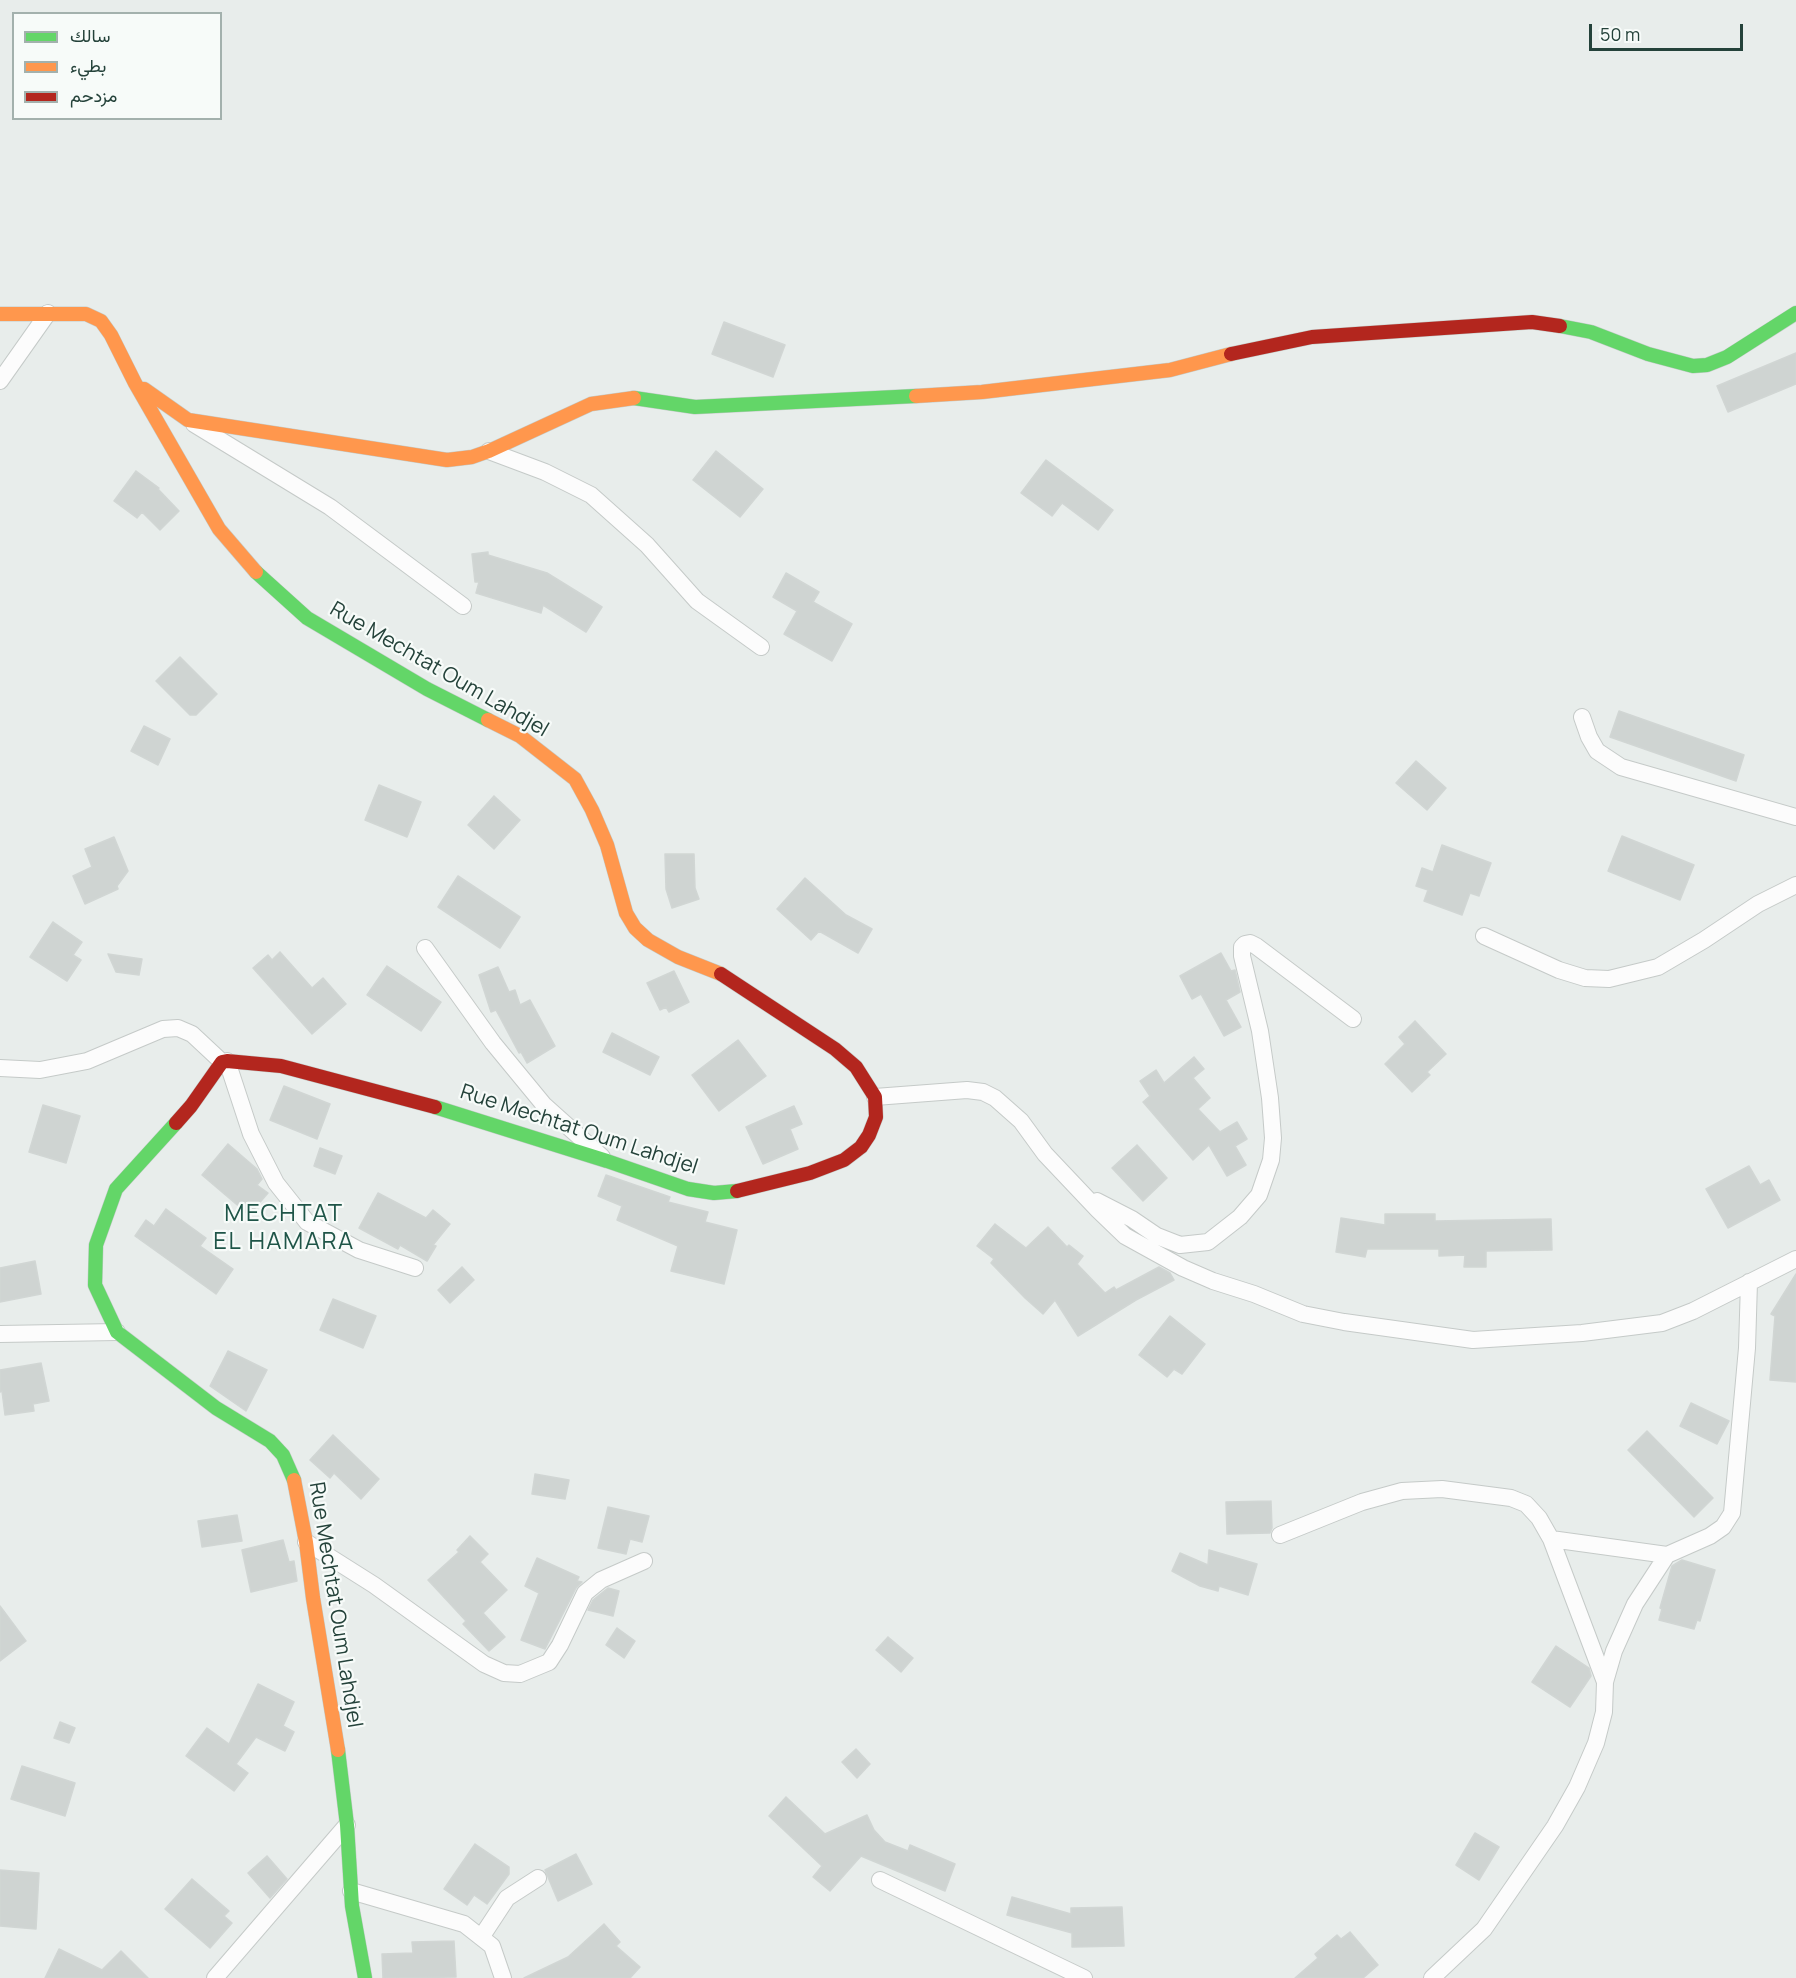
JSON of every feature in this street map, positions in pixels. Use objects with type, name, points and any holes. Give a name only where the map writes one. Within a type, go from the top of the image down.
[{"type":"street","points":[[0,381],[48,313]]},
{"type":"street","points":[[188,420],[447,460],[472,457],[489,451],[591,404],[618,399],[641,398],[695,407],[982,392],[1170,370],[1251,349],[1323,337],[1532,322],[1591,332],[1677,363],[1693,366],[1707,365],[1726,357],[1796,313]]},
{"type":"street","name":"Rue Mechtat Oum Lahdjel","points":[[0,314],[86,314],[101,321],[219,529],[248,565],[307,618],[427,689],[520,736],[553,760],[575,779],[592,810],[607,845],[626,913],[635,928],[648,940],[678,957],[724,975],[835,1050],[856,1067],[875,1097],[876,1117],[869,1135],[861,1147],[844,1160],[810,1173],[741,1191],[714,1193],[688,1189],[445,1110],[281,1066],[224,1062],[191,1106],[116,1189],[96,1245],[95,1285],[117,1332],[216,1408],[270,1442],[283,1455],[294,1479],[336,1736],[347,1825],[352,1906],[365,1978]]},
{"type":"street","points":[[135,383],[188,420],[330,507],[463,606]]},
{"type":"street","points":[[489,451],[545,472],[591,495],[647,545],[697,601],[761,647]]},
{"type":"street","points":[[1582,717],[1597,751],[1621,767],[1796,817]]},
{"type":"street","points":[[1484,936],[1559,970],[1585,978],[1609,980],[1658,967],[1758,904],[1796,885]]},
{"type":"street","points":[[1076,1187],[1157,1236],[1180,1245],[1208,1242],[1240,1217],[1259,1195],[1271,1160],[1273,1138],[1270,1098],[1260,1031],[1242,956],[1242,947],[1245,944],[1250,943],[1256,946],[1353,1019]]},
{"type":"street","points":[[424,948],[493,1043],[544,1106],[607,1161]]},
{"type":"street","points":[[0,1068],[40,1070],[87,1061],[163,1029],[178,1028],[192,1034],[224,1062],[251,1134],[276,1183],[307,1222],[359,1250],[415,1268]]},
{"type":"street","points":[[875,1097],[967,1090],[983,1092],[995,1098],[1021,1121],[1045,1154],[1125,1236],[1183,1268],[1303,1314],[1344,1322],[1473,1340],[1582,1334],[1662,1323],[1693,1311],[1796,1259]]},
{"type":"street","points":[[1551,1539],[1667,1555],[1710,1536],[1723,1527],[1732,1513],[1747,1348],[1749,1282]]},
{"type":"street","points":[[0,1334],[117,1332]]},
{"type":"street","points":[[1280,1535],[1352,1506],[1402,1491],[1442,1489],[1511,1498],[1526,1504],[1539,1518],[1551,1539],[1605,1682]]},
{"type":"street","points":[[306,1542],[374,1585],[484,1664],[504,1673],[520,1674],[549,1662],[560,1645],[585,1593],[601,1580],[644,1561]]},
{"type":"street","points":[[1432,1978],[1484,1929],[1555,1827],[1577,1787],[1596,1743],[1604,1712],[1605,1682],[1614,1651],[1635,1604],[1667,1555]]},
{"type":"street","points":[[215,1978],[347,1825]]},
{"type":"street","points":[[482,1936],[507,1898],[538,1878]]},
{"type":"street","points":[[880,1880],[1084,1978]]},
{"type":"street","points":[[351,1891],[464,1924],[492,1946],[503,1978]]},
{"type":"building","points":[[724,322],[785,345],[773,377],[712,354]]},
{"type":"building","points":[[1796,353],[1796,384],[1728,412],[1717,386]]},
{"type":"building","points":[[716,451],[763,489],[740,517],[693,480]]},
{"type":"building","points":[[1046,460],[1113,510],[1098,530],[1062,503],[1052,516],[1021,493]]},
{"type":"building","points":[[136,471],[159,488],[179,511],[160,530],[142,512],[137,518],[114,501]]},
{"type":"building","points":[[488,552],[488,555],[547,573],[602,607],[586,632],[543,605],[541,613],[476,593],[479,582],[475,582],[472,554]]},
{"type":"building","points":[[786,573],[819,592],[813,602],[852,624],[832,661],[784,634],[797,611],[773,597]]},
{"type":"building","points":[[180,657],[217,694],[196,715],[190,715],[156,681]]},
{"type":"building","points":[[1619,711],[1744,755],[1736,781],[1610,737]]},
{"type":"building","points":[[144,726],[170,739],[158,765],[131,751]]},
{"type":"building","points":[[1416,761],[1446,788],[1427,810],[1396,783]]},
{"type":"building","points":[[379,785],[421,802],[407,837],[365,820]]},
{"type":"building","points":[[494,796],[520,820],[494,849],[468,825]]},
{"type":"building","points":[[1622,836],[1694,865],[1680,900],[1608,871]]},
{"type":"building","points":[[114,837],[128,871],[117,886],[118,889],[85,904],[73,876],[92,867],[85,849]]},
{"type":"building","points":[[1442,845],[1491,863],[1479,896],[1470,893],[1462,915],[1424,901],[1428,890],[1416,886],[1422,868],[1433,872]]},
{"type":"building","points":[[665,854],[694,854],[695,888],[699,899],[672,908],[666,889]]},
{"type":"building","points":[[458,876],[520,917],[500,948],[438,907]]},
{"type":"building","points":[[805,878],[846,915],[872,929],[858,953],[819,931],[811,940],[777,909]]},
{"type":"building","points":[[53,922],[82,942],[73,955],[81,960],[67,981],[30,957]]},
{"type":"building","points":[[280,952],[312,988],[323,978],[346,1004],[312,1034],[253,968],[268,955],[272,960]]},
{"type":"building","points":[[1221,953],[1231,971],[1235,970],[1240,992],[1226,1000],[1241,1027],[1224,1036],[1201,994],[1192,999],[1180,976]]},
{"type":"building","points":[[108,954],[142,959],[139,975],[116,972]]},
{"type":"building","points":[[387,966],[441,1002],[421,1031],[367,995]]},
{"type":"building","points":[[498,967],[509,992],[515,990],[520,1005],[530,1000],[555,1046],[527,1063],[521,1052],[519,1053],[496,1010],[491,1012],[479,975]]},
{"type":"building","points":[[674,971],[689,1002],[669,1012],[666,1007],[660,1010],[647,983]]},
{"type":"building","points":[[1415,1021],[1446,1054],[1427,1072],[1430,1075],[1412,1092],[1385,1064],[1405,1044],[1399,1037]]},
{"type":"building","points":[[612,1033],[659,1057],[650,1075],[603,1052]]},
{"type":"building","points":[[738,1040],[766,1076],[719,1111],[692,1075]]},
{"type":"building","points":[[1194,1057],[1204,1069],[1193,1078],[1210,1098],[1198,1109],[1220,1132],[1237,1122],[1247,1139],[1235,1146],[1246,1165],[1227,1176],[1209,1145],[1193,1160],[1143,1102],[1150,1096],[1140,1081],[1156,1070],[1164,1083]]},
{"type":"building","points":[[284,1086],[330,1104],[317,1139],[270,1120]]},
{"type":"building","points":[[43,1105],[80,1116],[66,1163],[29,1152]]},
{"type":"building","points":[[794,1106],[802,1124],[790,1129],[798,1149],[763,1164],[746,1127]]},
{"type":"building","points":[[228,1144],[257,1169],[262,1179],[257,1185],[268,1193],[249,1215],[202,1175]]},
{"type":"building","points":[[1137,1145],[1167,1178],[1143,1201],[1112,1168]]},
{"type":"building","points":[[320,1148],[342,1156],[335,1174],[314,1166]]},
{"type":"building","points":[[1749,1166],[1760,1185],[1769,1180],[1780,1200],[1728,1228],[1706,1189]]},
{"type":"building","points":[[606,1175],[670,1197],[668,1202],[708,1212],[705,1222],[737,1230],[724,1284],[671,1271],[678,1246],[617,1220],[622,1206],[598,1196]]},
{"type":"building","points":[[378,1193],[426,1218],[433,1210],[450,1224],[433,1245],[436,1246],[427,1261],[400,1245],[398,1249],[359,1228]]},
{"type":"building","points":[[166,1209],[206,1238],[200,1246],[233,1269],[216,1294],[135,1236],[146,1220],[154,1226]]},
{"type":"building","points":[[1385,1214],[1435,1214],[1435,1221],[1551,1219],[1552,1250],[1486,1251],[1486,1267],[1464,1267],[1465,1255],[1439,1256],[1439,1249],[1367,1249],[1365,1257],[1336,1252],[1341,1218],[1385,1225]]},
{"type":"building","points":[[995,1224],[1026,1248],[1048,1227],[1067,1247],[1069,1245],[1083,1256],[1077,1264],[1105,1293],[1114,1287],[1116,1290],[1159,1267],[1170,1273],[1174,1280],[1136,1300],[1078,1336],[1055,1300],[1043,1314],[991,1263],[994,1259],[977,1246]]},
{"type":"building","points":[[35,1261],[41,1294],[0,1302],[0,1268]]},
{"type":"building","points":[[462,1267],[474,1280],[450,1303],[438,1290]]},
{"type":"building","points":[[1796,1274],[1796,1382],[1770,1380],[1775,1316],[1771,1314]]},
{"type":"building","points":[[333,1299],[376,1316],[363,1348],[320,1330]]},
{"type":"building","points":[[1170,1316],[1205,1344],[1182,1374],[1174,1369],[1167,1377],[1139,1355]]},
{"type":"building","points":[[228,1351],[267,1370],[246,1411],[210,1386]]},
{"type":"building","points":[[41,1363],[49,1401],[33,1404],[34,1411],[5,1415],[2,1391],[0,1392],[0,1370]]},
{"type":"building","points":[[1691,1403],[1729,1421],[1717,1444],[1680,1426]]},
{"type":"building","points":[[1647,1431],[1713,1498],[1694,1517],[1628,1450]]},
{"type":"building","points":[[333,1435],[379,1479],[361,1499],[334,1473],[330,1478],[310,1460]]},
{"type":"building","points":[[535,1474],[569,1480],[565,1499],[532,1494]]},
{"type":"building","points":[[1271,1501],[1272,1528],[1270,1533],[1227,1534],[1226,1502]]},
{"type":"building","points":[[608,1507],[649,1516],[642,1542],[630,1539],[626,1554],[598,1548]]},
{"type":"building","points":[[237,1515],[242,1541],[202,1547],[198,1521]]},
{"type":"building","points":[[470,1536],[488,1554],[480,1562],[507,1590],[483,1613],[505,1637],[489,1651],[463,1624],[466,1621],[428,1580],[459,1552],[457,1550]]},
{"type":"building","points":[[283,1540],[289,1562],[294,1561],[297,1581],[251,1592],[242,1550]]},
{"type":"building","points":[[1209,1550],[1257,1564],[1248,1595],[1219,1586],[1218,1591],[1200,1586],[1172,1571],[1180,1553],[1208,1565]]},
{"type":"building","points":[[537,1558],[579,1577],[577,1581],[582,1582],[576,1588],[545,1649],[521,1640],[539,1593],[525,1586]]},
{"type":"building","points":[[1682,1560],[1715,1570],[1700,1621],[1697,1620],[1694,1629],[1659,1620],[1662,1609],[1660,1608],[1672,1566]]},
{"type":"building","points":[[608,1588],[619,1591],[613,1616],[588,1610],[593,1600]]},
{"type":"building","points":[[0,1606],[26,1641],[0,1661]]},
{"type":"building","points":[[617,1628],[635,1641],[624,1658],[606,1645]]},
{"type":"building","points":[[888,1637],[913,1658],[901,1672],[876,1650]]},
{"type":"building","points":[[1556,1646],[1589,1668],[1591,1676],[1570,1707],[1532,1682]]},
{"type":"building","points":[[258,1684],[294,1702],[283,1726],[294,1732],[285,1751],[256,1737],[236,1764],[248,1773],[234,1791],[186,1756],[207,1728],[229,1744]]},
{"type":"building","points":[[60,1722],[75,1728],[69,1743],[54,1738]]},
{"type":"building","points":[[856,1749],[870,1764],[857,1778],[842,1762]]},
{"type":"building","points":[[22,1766],[75,1783],[65,1816],[11,1799]]},
{"type":"building","points":[[786,1797],[825,1834],[867,1815],[874,1830],[885,1842],[908,1851],[910,1845],[955,1864],[945,1891],[861,1856],[830,1891],[813,1877],[822,1866],[769,1816]]},
{"type":"building","points":[[1475,1833],[1499,1847],[1479,1880],[1456,1865]]},
{"type":"building","points":[[475,1844],[509,1867],[509,1874],[487,1904],[474,1895],[467,1905],[444,1889]]},
{"type":"building","points":[[576,1854],[592,1884],[558,1901],[545,1870]]},
{"type":"building","points":[[267,1856],[287,1879],[270,1898],[248,1873]]},
{"type":"building","points":[[0,1870],[39,1873],[36,1929],[0,1926]]},
{"type":"building","points":[[192,1879],[229,1911],[224,1916],[232,1923],[210,1948],[165,1909]]},
{"type":"building","points":[[1012,1897],[1071,1914],[1071,1908],[1122,1907],[1124,1946],[1072,1947],[1072,1933],[1007,1915]]},
{"type":"building","points":[[604,1924],[620,1942],[616,1946],[640,1967],[630,1978],[524,1978],[568,1957]]},
{"type":"building","points":[[1350,1932],[1378,1965],[1363,1978],[1295,1978],[1318,1958],[1315,1954],[1337,1935],[1341,1939]]},
{"type":"building","points":[[454,1941],[456,1977],[383,1978],[382,1954],[413,1953],[412,1942]]},
{"type":"building","points":[[59,1949],[102,1970],[121,1951],[148,1978],[45,1978]]},
{"type":"traffic: fast","points":[[1560,326],[1591,332],[1648,354],[1693,366],[1707,365],[1727,357],[1796,313]]},
{"type":"traffic: fast","points":[[634,398],[695,407],[916,396]]},
{"type":"traffic: fast","points":[[256,572],[307,618],[427,689],[488,720]]},
{"type":"traffic: fast","points":[[435,1107],[688,1189],[714,1193],[737,1191]]},
{"type":"traffic: fast","points":[[176,1123],[116,1189],[96,1245],[95,1285],[117,1332],[216,1408],[270,1441],[283,1455],[294,1480]]},
{"type":"traffic: fast","points":[[338,1750],[347,1825],[352,1906],[365,1978]]},
{"type":"traffic: slow","points":[[0,314],[86,314],[101,321],[219,529],[256,572]]},
{"type":"traffic: slow","points":[[916,396],[982,392],[1170,370],[1231,354]]},
{"type":"traffic: slow","points":[[144,389],[188,420],[447,460],[472,457],[489,451],[591,404],[634,398]]},
{"type":"traffic: slow","points":[[488,720],[520,736],[575,779],[607,845],[626,913],[635,928],[648,940],[678,957],[721,974]]},
{"type":"traffic: slow","points":[[294,1480],[306,1542],[338,1750]]},
{"type":"traffic: jam","points":[[1231,354],[1312,337],[1532,322],[1560,326]]},
{"type":"traffic: jam","points":[[721,974],[835,1049],[856,1067],[875,1097],[876,1117],[869,1135],[861,1147],[844,1160],[810,1173],[737,1191]]},
{"type":"traffic: jam","points":[[176,1123],[222,1062],[227,1061],[281,1066],[435,1107]]},
{"type":"district","name":"MECHTAT EL HAMARA","points":[[284,1228]]}]
